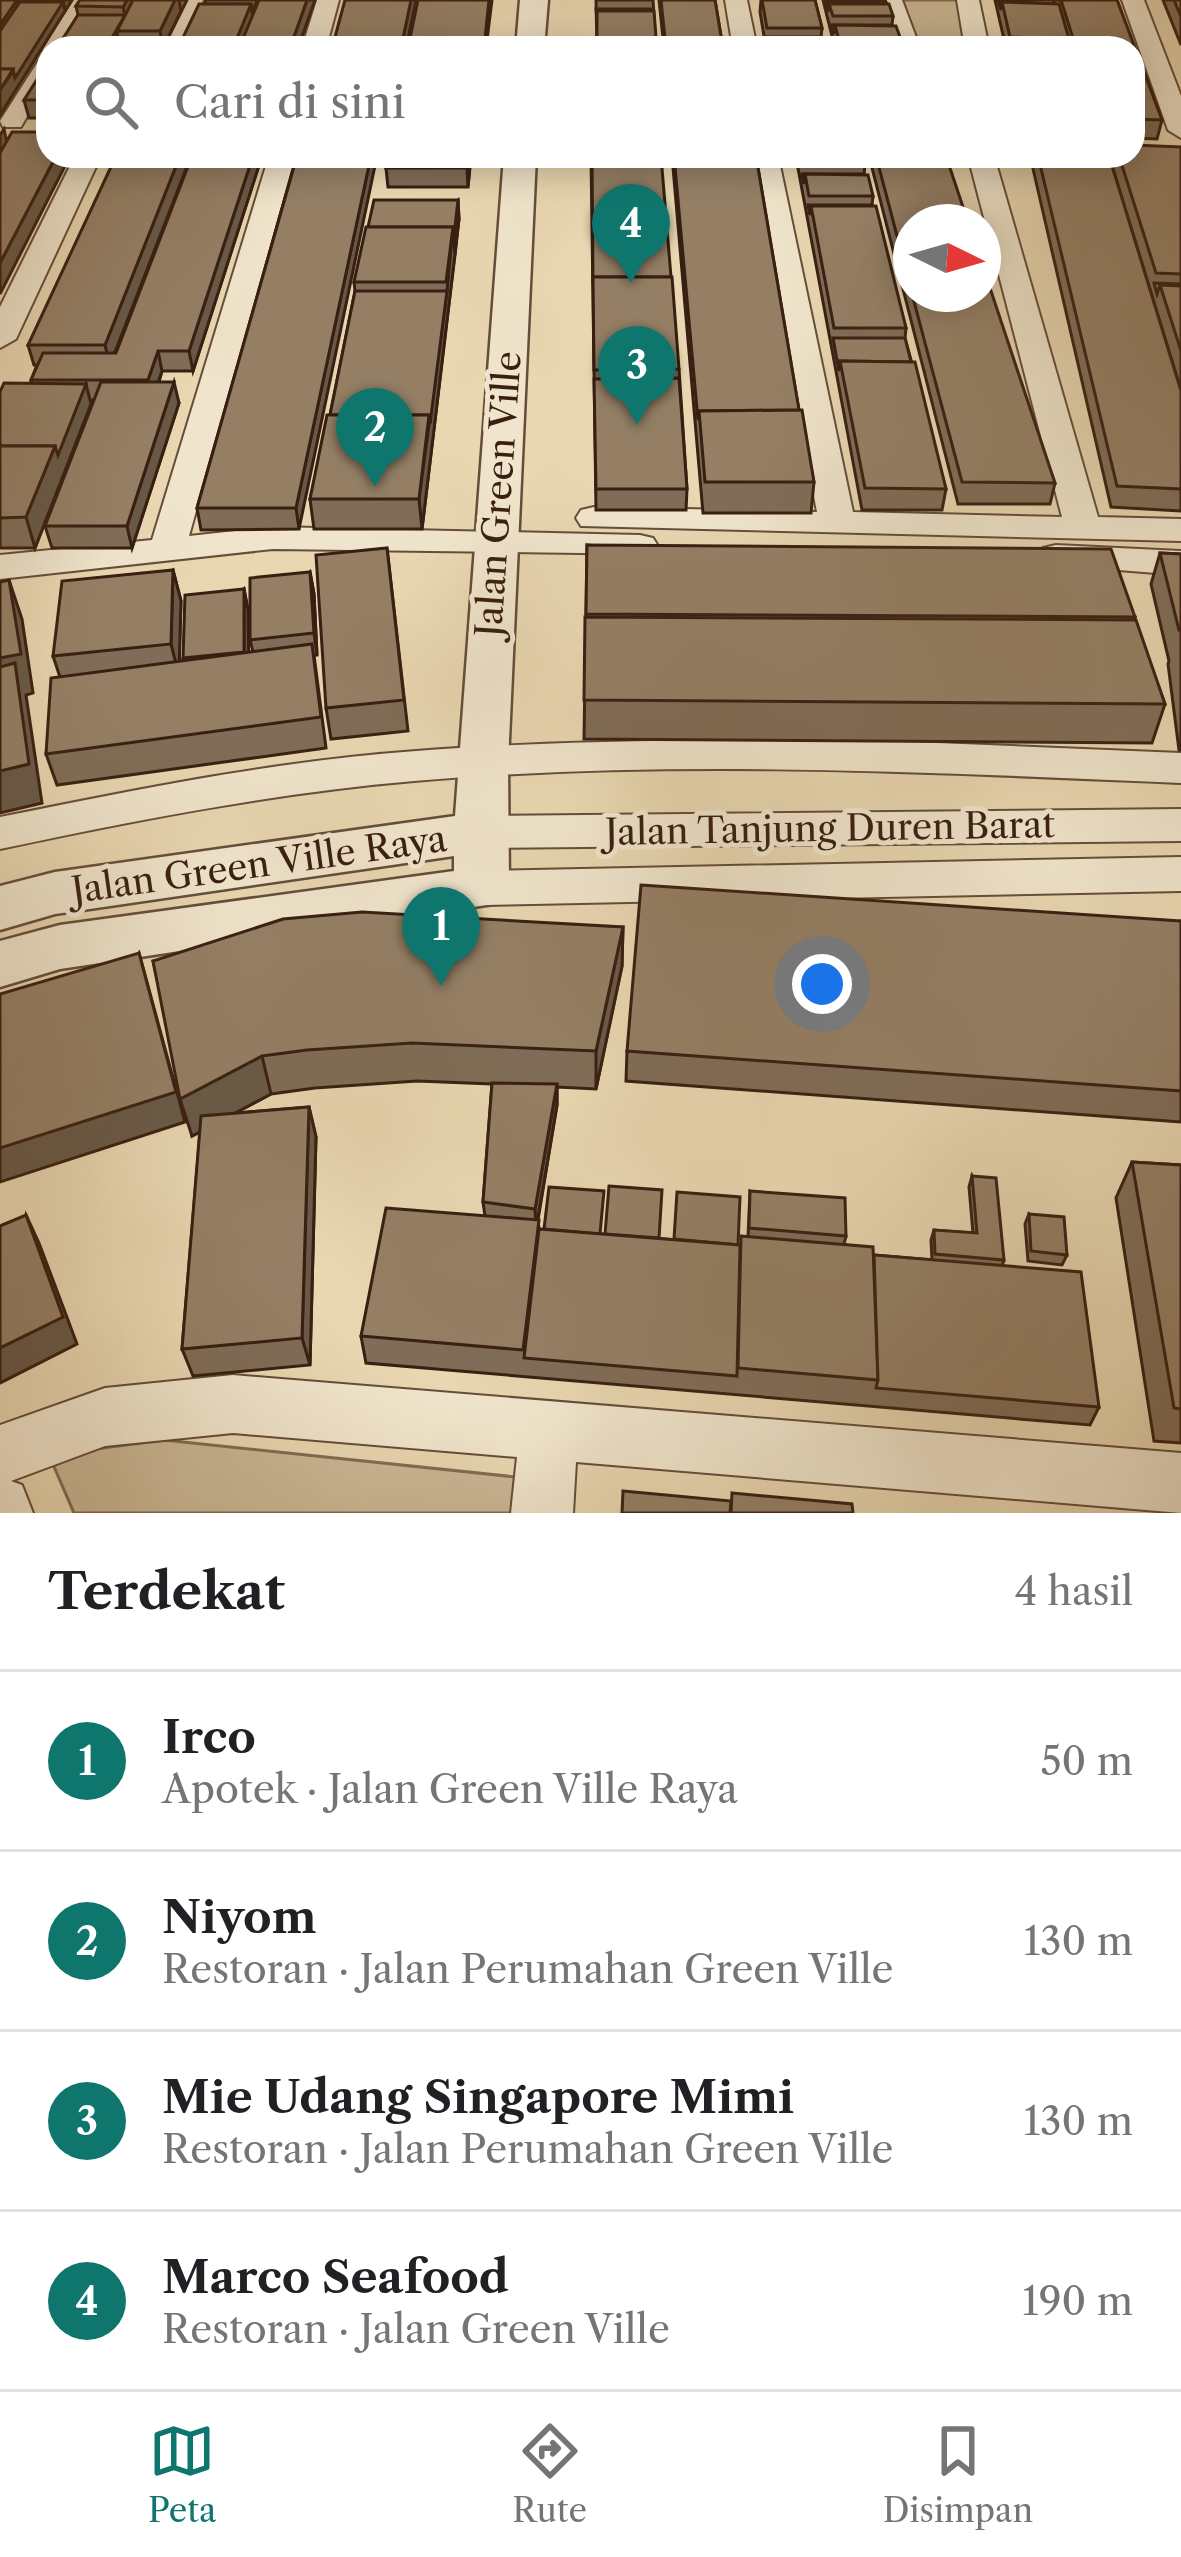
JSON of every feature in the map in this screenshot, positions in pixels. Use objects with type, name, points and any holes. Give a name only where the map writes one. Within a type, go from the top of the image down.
[{"type":"street","points":[[60,36],[80,0]]},
{"type":"street","points":[[176,36],[192,0]]},
{"type":"street","points":[[318,36],[328,0]]},
{"type":"street","points":[[531,36],[535,0]]},
{"type":"street","points":[[736,0],[743,36]]},
{"type":"street","points":[[891,0],[904,36]]},
{"type":"street","points":[[968,0],[974,36]]},
{"type":"street","points":[[1133,0],[1144,36]]},
{"type":"street","points":[[1145,40],[1176,144]]},
{"type":"street","points":[[18,128],[36,86]]},
{"type":"street","points":[[0,339],[82,168]]},
{"type":"street","points":[[181,551],[279,168]]},
{"type":"street","name":"Jalan Green Ville","points":[[480,832],[519,168]]},
{"type":"street","points":[[767,168],[837,522]]},
{"type":"street","points":[[984,168],[1083,527]]},
{"type":"street","points":[[0,567],[181,551],[314,553],[327,538],[495,529],[837,522],[1181,530]]},
{"type":"street","points":[[495,529],[1181,563]]},
{"type":"street","points":[[0,587],[181,551]]},
{"type":"street","points":[[0,833],[199,792],[482,762],[838,754],[1181,768]]},
{"type":"street","name":"Jalan Tanjung Duren Barat","points":[[480,832],[1181,825]]},
{"type":"street","name":"Jalan Green Ville Raya","points":[[0,908],[55,893],[480,832],[482,888],[60,947],[0,964]]},
{"type":"street","name":"Jalan Tanjung Duren Barat","points":[[482,888],[1181,874]]},
{"type":"street","points":[[0,1455],[105,1417],[233,1404],[1181,1484]]},
{"type":"street","points":[[542,1513],[549,1428]]},
{"type":"shaded area","points":[[895,0],[967,0],[974,36],[907,36]]},
{"type":"shaded area","points":[[164,1440],[535,1479],[530,1513],[74,1513],[49,1455]]},
{"type":"building","points":[[0,0],[17,0],[0,25]]},
{"type":"building","points":[[80,0],[127,0],[123,7],[76,6]]},
{"type":"building","points":[[133,0],[175,0],[160,31],[117,31]]},
{"type":"building","points":[[206,0],[257,0],[252,12],[251,4],[205,4]]},
{"type":"building","points":[[259,0],[307,0],[294,36],[244,36]]},
{"type":"building","points":[[345,0],[411,0],[404,36],[335,36]]},
{"type":"building","points":[[418,0],[489,0],[485,36],[410,36]]},
{"type":"building","points":[[661,0],[715,0],[721,36],[665,36]]},
{"type":"building","points":[[762,0],[815,0],[822,28],[767,28]]},
{"type":"building","points":[[998,0],[1053,0],[1055,4],[1002,2],[1001,10]]},
{"type":"building","points":[[1061,0],[1117,0],[1130,36],[1072,36]]},
{"type":"building","points":[[20,2],[63,2],[42,36],[36,36],[36,45],[15,78],[13,69],[0,69],[0,31]]},
{"type":"building","points":[[826,2],[886,4],[829,4],[828,12]]},
{"type":"building","points":[[1002,2],[1059,4],[1068,36],[1010,36]]},
{"type":"building","points":[[199,4],[251,4],[238,36],[184,36]]},
{"type":"building","points":[[829,4],[889,4],[893,16],[833,16]]},
{"type":"building","points":[[596,9],[653,11],[597,11],[597,19]]},
{"type":"building","points":[[597,11],[654,11],[656,36],[597,36]]},
{"type":"building","points":[[78,15],[125,15],[113,36],[65,36]]},
{"type":"building","points":[[835,25],[896,26],[900,36],[838,36]]},
{"type":"building","points":[[0,69],[13,69],[0,90]]},
{"type":"building","points":[[1145,75],[1162,120],[1145,119]]},
{"type":"building","points":[[36,81],[36,100],[24,100]]},
{"type":"building","points":[[12,132],[36,132],[36,168],[50,168],[0,263],[0,153]]},
{"type":"building","points":[[1145,146],[1181,147],[1181,274],[1156,273],[1123,168],[1145,168]]},
{"type":"building","points":[[110,168],[175,168],[105,345],[28,345]]},
{"type":"building","points":[[187,168],[249,168],[189,351],[158,351],[148,380],[31,380],[43,353],[116,353]]},
{"type":"building","points":[[294,168],[368,168],[296,508],[197,508]]},
{"type":"building","points":[[592,168],[662,168],[671,277],[593,277],[593,285]]},
{"type":"building","points":[[675,168],[758,168],[799,410],[699,411],[698,420]]},
{"type":"building","points":[[879,168],[950,168],[962,204],[893,204],[893,221]]},
{"type":"building","points":[[1041,168],[1113,168],[1181,391],[1181,489],[1117,486]]},
{"type":"building","points":[[805,174],[868,175],[873,196],[809,196]]},
{"type":"building","points":[[374,200],[458,200],[454,236],[453,227],[368,227]]},
{"type":"building","points":[[811,206],[876,206],[893,275],[893,312],[902,312],[906,328],[834,328]]},
{"type":"building","points":[[366,227],[453,227],[446,282],[354,282]]},
{"type":"building","points":[[593,277],[672,277],[679,369],[594,370]]},
{"type":"building","points":[[1160,285],[1181,286],[1181,351]]},
{"type":"building","points":[[355,291],[447,291],[430,424],[429,415],[330,415]]},
{"type":"building","points":[[917,312],[998,312],[1055,483],[962,482]]},
{"type":"building","points":[[833,338],[905,338],[911,362],[840,361],[839,371]]},
{"type":"building","points":[[840,361],[915,362],[946,489],[865,488]]},
{"type":"building","points":[[679,378],[687,489],[596,489],[594,379]]},
{"type":"building","points":[[101,382],[174,382],[127,526],[45,526]]},
{"type":"building","points":[[4,383],[86,384],[58,455],[55,446],[0,446]]},
{"type":"building","points":[[802,410],[814,482],[705,482],[699,411]]},
{"type":"building","points":[[327,415],[429,415],[419,499],[310,499]]},
{"type":"building","points":[[0,446],[55,446],[26,517],[0,518]]},
{"type":"building","points":[[587,545],[1111,549],[1135,617],[586,614]]},
{"type":"building","points":[[387,548],[404,700],[326,708],[316,555]]},
{"type":"building","points":[[1160,553],[1181,554],[1181,630],[1179,630]]},
{"type":"building","points":[[173,570],[171,644],[53,656],[62,581]]},
{"type":"building","points":[[310,572],[314,633],[250,640],[250,578]]},
{"type":"building","points":[[9,580],[21,654],[0,658],[0,582]]},
{"type":"building","points":[[244,589],[244,652],[183,658],[185,595]]},
{"type":"building","points":[[585,617],[1136,620],[1165,704],[584,700]]},
{"type":"building","points":[[312,644],[321,717],[46,754],[51,678]]},
{"type":"building","points":[[15,663],[29,764],[0,771],[0,667]]},
{"type":"building","points":[[641,885],[1181,921],[1181,1091],[627,1051]]},
{"type":"building","points":[[362,912],[623,927],[596,1051],[412,1043],[307,1050],[262,1056],[180,1099],[153,961],[283,919]]},
{"type":"building","points":[[139,953],[176,1092],[0,1148],[0,994]]},
{"type":"building","points":[[492,1083],[557,1084],[535,1209],[483,1202]]},
{"type":"building","points":[[309,1107],[302,1338],[182,1349],[201,1116]]},
{"type":"building","points":[[1132,1162],[1181,1165],[1181,1409],[1174,1408]]},
{"type":"building","points":[[972,1176],[996,1178],[1004,1260],[935,1254],[934,1230],[977,1233]]},
{"type":"building","points":[[609,1186],[662,1190],[659,1238],[605,1234]]},
{"type":"building","points":[[549,1187],[604,1191],[600,1234],[544,1229]]},
{"type":"building","points":[[750,1191],[845,1198],[846,1236],[749,1228]]},
{"type":"building","points":[[677,1192],[740,1197],[738,1245],[674,1239]]},
{"type":"building","points":[[386,1208],[539,1220],[523,1350],[361,1336]]},
{"type":"building","points":[[1029,1214],[1064,1217],[1067,1255],[1031,1251]]},
{"type":"building","points":[[26,1215],[63,1317],[0,1348],[0,1226]]},
{"type":"building","points":[[539,1229],[740,1245],[737,1376],[524,1358]]},
{"type":"building","points":[[741,1236],[873,1247],[878,1380],[738,1368]]},
{"type":"building","points":[[874,1255],[1081,1272],[1099,1407],[876,1388]]},
{"type":"building","points":[[623,1491],[731,1501],[730,1513],[622,1513]]},
{"type":"building","points":[[732,1493],[852,1504],[853,1513],[731,1513]]},
{"type":"place","name":"Marco Seafood","points":[[631,283]]},
{"type":"place","name":"Mie Udang Singapore Mimi","points":[[637,425]]},
{"type":"place","name":"Niyom","points":[[375,487]]},
{"type":"place","name":"Irco","points":[[441,986]]}]
